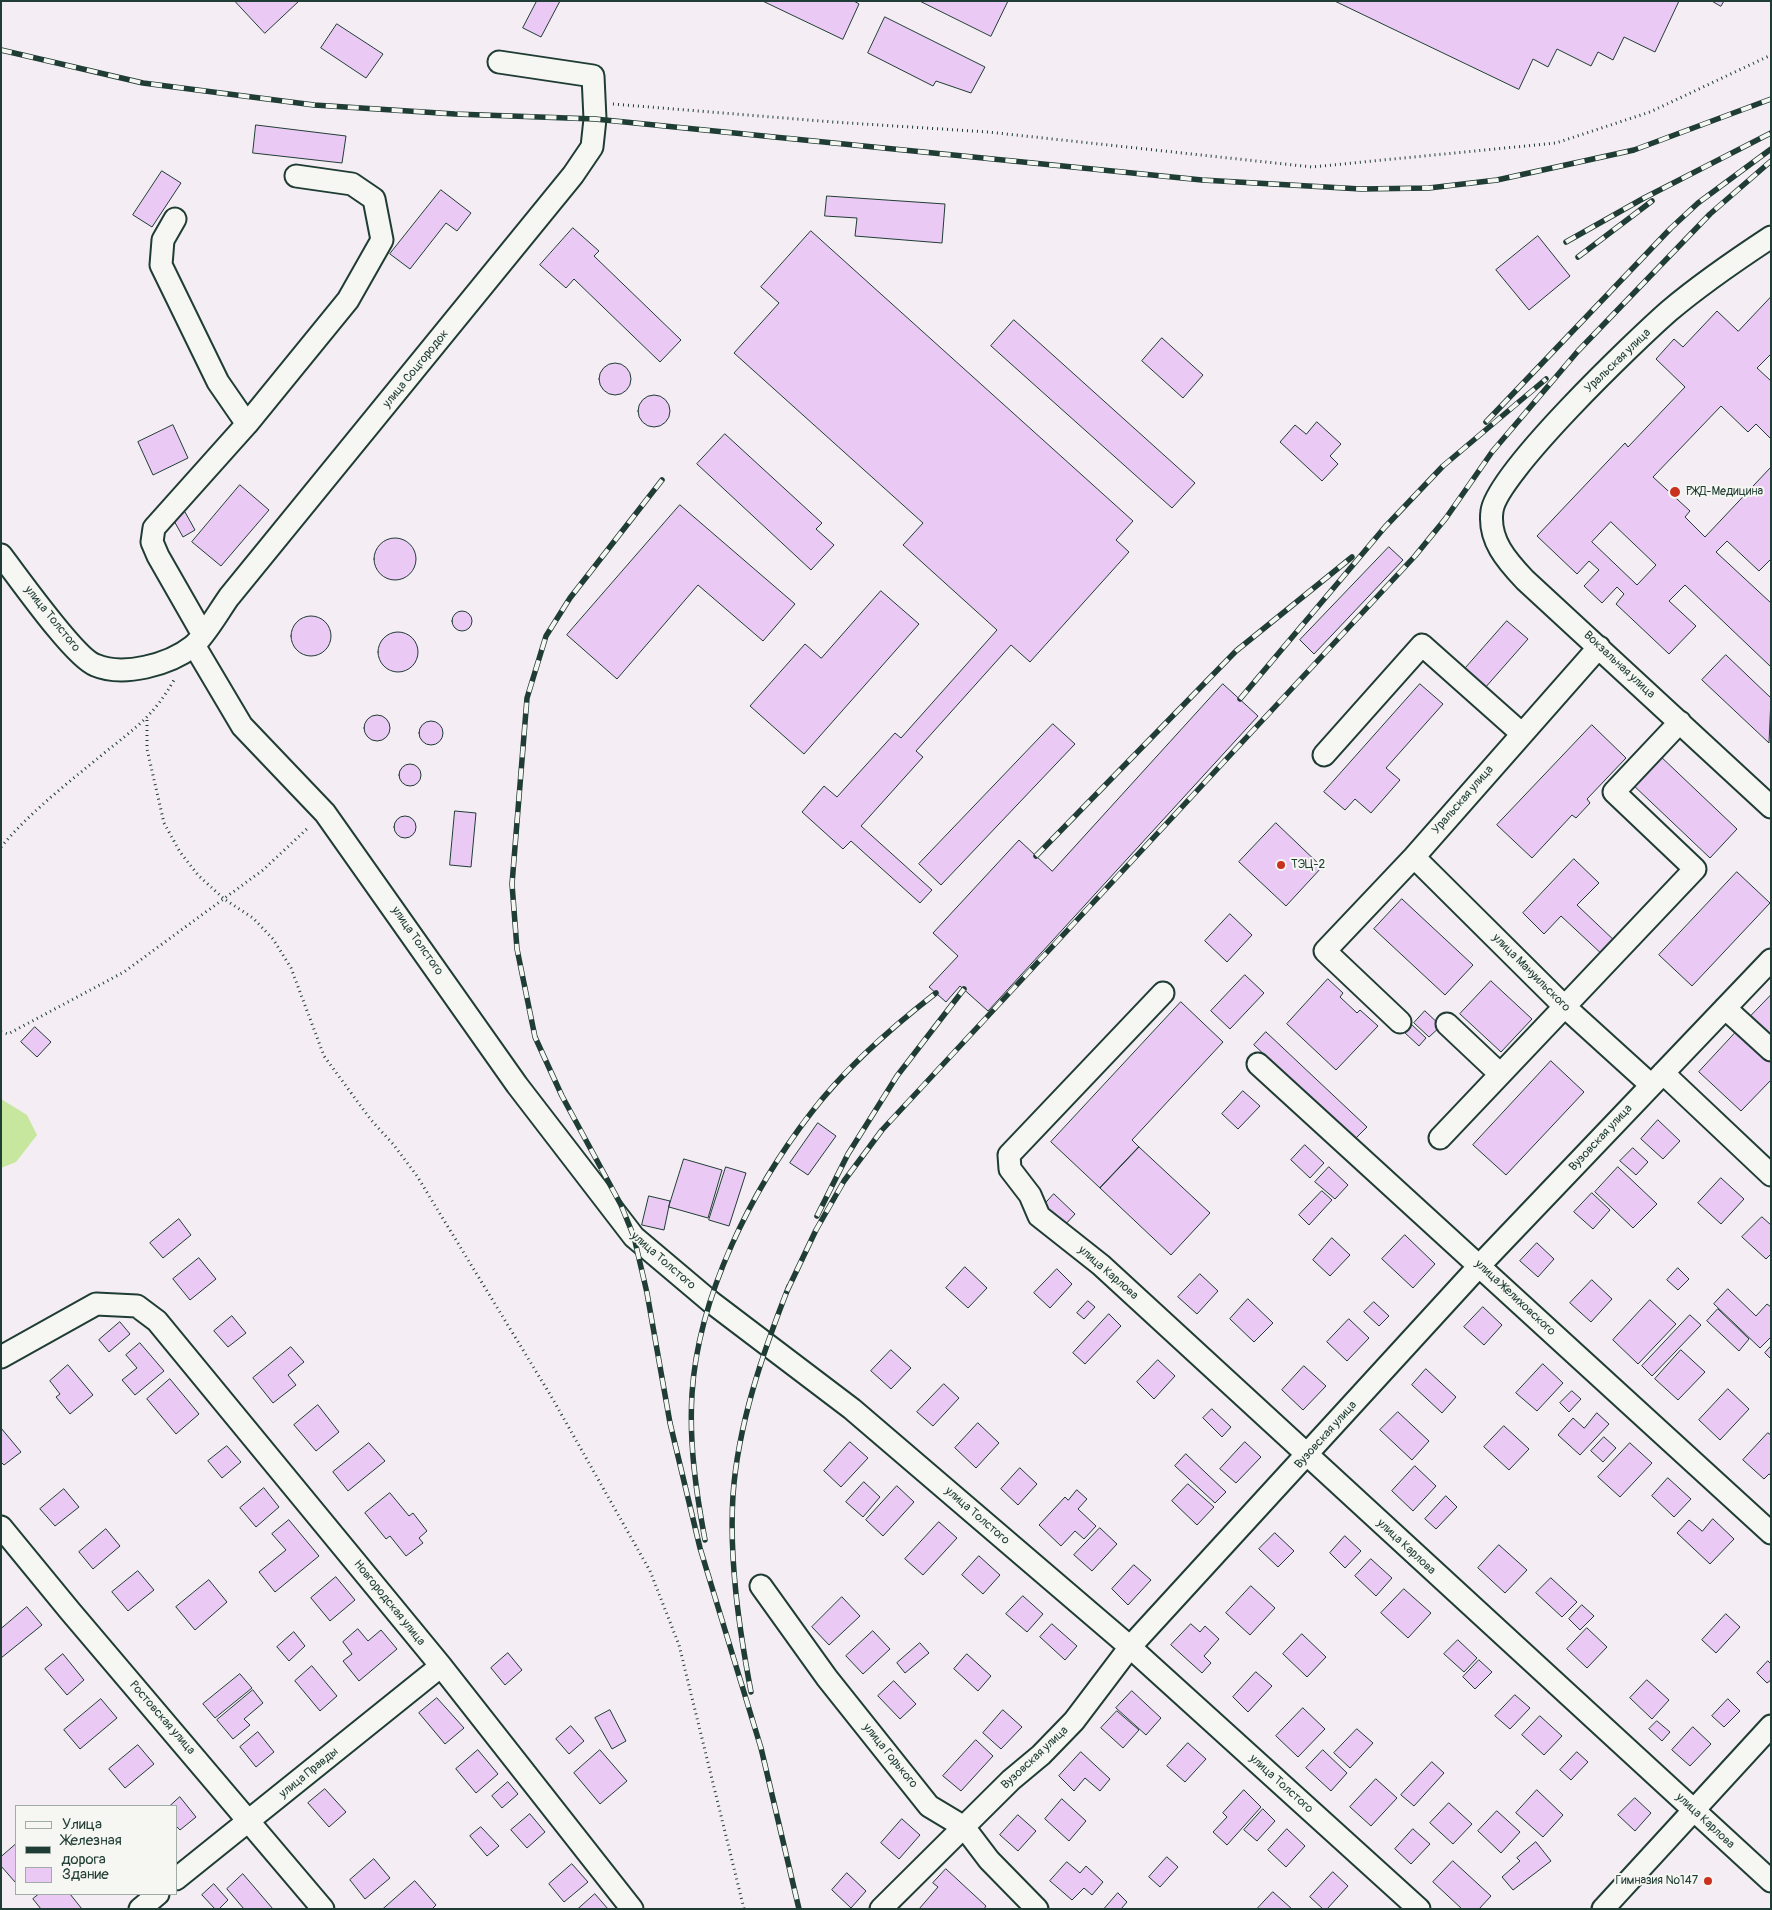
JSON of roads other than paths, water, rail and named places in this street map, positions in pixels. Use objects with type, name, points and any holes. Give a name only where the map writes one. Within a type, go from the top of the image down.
[{"type":"street","name":"улица Соцгородок","points":[[198,639],[574,175],[592,147],[596,119],[592,76],[499,62]]},
{"type":"street","points":[[198,639],[152,542],[154,528],[247,424],[348,300],[382,240],[374,199],[352,184],[296,176]]},
{"type":"street","points":[[175,219],[163,240],[161,265],[218,382],[247,424]]},
{"type":"street","name":"Уральская улица","points":[[1492,510],[1502,488],[1517,466],[1590,387],[1670,310],[1736,260],[1771,238]]},
{"type":"street","name":"Вокзальная улица","points":[[1492,510],[1493,532],[1502,556],[1525,580],[1771,807]]},
{"type":"street","name":"улица Толстого","points":[[1,555],[77,651],[94,665],[116,670],[144,667],[175,657],[198,639],[242,726],[325,813],[517,1086],[634,1237],[711,1302],[852,1409],[1130,1647],[1419,1909]]},
{"type":"street","points":[[1324,755],[1422,645],[1521,733]]},
{"type":"street","name":"Уральская улица","points":[[1400,1022],[1325,951],[1414,857],[1521,733],[1599,647]]},
{"type":"street","points":[[1440,1138],[1694,869],[1614,792],[1680,722]]},
{"type":"street","name":"улица Мануильского","points":[[1414,857],[1564,1006],[1657,1079],[1771,1175]]},
{"type":"street","name":"Вузовская улица","points":[[881,1909],[1011,1780],[1041,1755],[1074,1721],[1130,1647],[1480,1266],[1771,960]]},
{"type":"street","name":"улица Карлова","points":[[1163,993],[1009,1155],[1010,1169],[1030,1195],[1039,1216],[1100,1265],[1771,1881]]},
{"type":"street","points":[[1725,1008],[1771,1050]]},
{"type":"street","points":[[1447,1024],[1500,1074]]},
{"type":"street","name":"улица Желиховского","points":[[1258,1064],[1771,1533]]},
{"type":"street","name":"Новгородская улица","points":[[1,1357],[96,1304],[137,1306],[157,1321],[441,1666],[632,1909]]},
{"type":"street","name":"Ростовская улица","points":[[1,1527],[323,1909]]},
{"type":"street","name":"улица Горького","points":[[761,1586],[827,1678],[929,1806],[964,1827],[988,1860],[1037,1909]]},
{"type":"street","name":"улица Правды","points":[[178,1877],[441,1666]]},
{"type":"street","points":[[1603,1909],[1771,1726]]},
{"type":"street","points":[[140,1909],[157,1895]]},
{"type":"railway","points":[[1,50],[143,83],[314,105],[455,114],[595,119],[1202,180],[1361,189],[1429,188],[1497,180],[1634,150],[1771,99]]},
{"type":"railway","points":[[1566,242],[1644,198],[1771,133]]},
{"type":"railway","points":[[1486,422],[1671,228],[1698,203],[1771,149]]},
{"type":"railway","points":[[787,1291],[816,1230],[844,1181],[882,1130],[1415,556],[1446,518],[1492,452],[1578,351],[1710,214],[1771,161]]},
{"type":"railway","points":[[1578,257],[1652,201]]},
{"type":"railway","points":[[1240,699],[1385,527],[1443,466],[1546,379]]},
{"type":"railway","points":[[662,480],[570,598],[546,636],[527,698],[512,884],[517,949],[535,1037],[562,1096],[621,1205],[634,1237],[647,1293],[670,1423],[700,1548],[761,1748],[799,1909]]},
{"type":"railway","points":[[1036,856],[1236,651],[1352,557]]},
{"type":"railway","points":[[817,1216],[848,1154],[897,1076],[964,989]]},
{"type":"railway","points":[[705,1540],[694,1467],[692,1394],[696,1357],[705,1319],[732,1245],[768,1175],[811,1113],[854,1064],[902,1020],[936,993]]},
{"type":"railway","points":[[751,1692],[736,1594],[732,1544],[733,1495],[740,1442],[746,1415],[761,1362],[789,1286]]},
{"type":"place","name":"РЖД-Медицина","points":[[1675,492]]},
{"type":"place","name":"ТЭЦ-2","points":[[1281,865]]},
{"type":"place","name":"Гимназия №147","points":[[1708,1881]]}]
